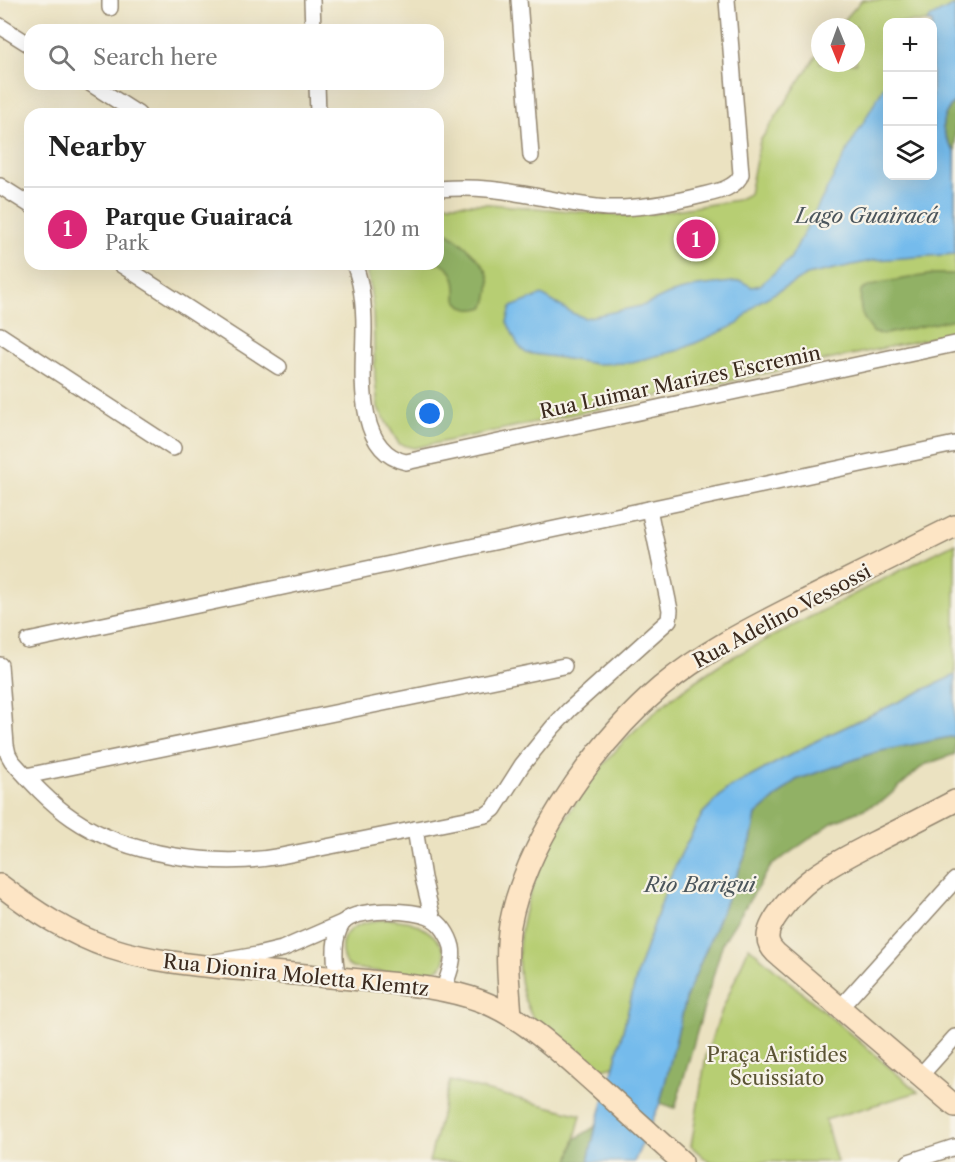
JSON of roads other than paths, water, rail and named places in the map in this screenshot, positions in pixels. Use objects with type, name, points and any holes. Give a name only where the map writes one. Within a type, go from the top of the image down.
[{"type":"street","points":[[312,0],[314,24]]},
{"type":"street","points":[[444,189],[514,192],[578,205],[629,208],[711,194],[736,183],[741,174],[728,0]]},
{"type":"street","points":[[518,1],[531,156]]},
{"type":"street","points":[[0,26],[24,41]]},
{"type":"street","points":[[100,90],[129,108]]},
{"type":"street","points":[[317,90],[318,108]]},
{"type":"street","points":[[0,186],[24,201]]},
{"type":"street","points":[[129,270],[279,367]]},
{"type":"street","name":"Rua Luimar Marizes Escremin","points":[[356,270],[363,307],[363,388],[369,424],[381,447],[397,460],[406,462],[955,344]]},
{"type":"street","points":[[0,335],[173,448]]},
{"type":"street","points":[[28,641],[955,444]]},
{"type":"street","points":[[0,665],[8,754],[12,761],[71,818],[107,837],[135,847],[192,858],[250,861],[486,815],[492,812],[522,765],[553,727],[669,620],[670,610],[649,509]]},
{"type":"street","name":"Rua Adelino Vessossi","points":[[511,1016],[508,960],[510,927],[525,874],[565,799],[623,723],[676,675],[709,652],[955,526]]},
{"type":"street","points":[[26,776],[564,666]]},
{"type":"street","points":[[955,801],[848,856],[809,880],[772,922],[768,940],[776,953],[955,1106]]},
{"type":"street","points":[[415,829],[433,919]]},
{"type":"street","points":[[840,1008],[955,880]]},
{"type":"street","name":"Rua Dionira Moletta Klemtz","points":[[0,885],[53,922],[80,936],[109,948],[135,955],[196,965],[397,984],[479,1000],[511,1016],[544,1040],[682,1162]]},
{"type":"street","points":[[196,965],[282,949],[355,916],[386,912],[423,915],[433,919],[441,926],[452,948],[453,957],[443,992]]},
{"type":"street","points":[[338,978],[334,949],[337,935],[344,922]]},
{"type":"street","points":[[920,1076],[955,1037]]},
{"type":"street","points":[[909,1162],[955,1148]]},
{"type":"water","name":"Lago Guairacá","points":[[955,6],[955,100],[943,120],[943,132],[955,152],[955,254],[876,260],[807,275],[757,303],[738,324],[680,350],[628,363],[595,364],[526,353],[518,345],[507,322],[511,307],[542,295],[585,318],[645,305],[669,294],[698,286],[741,281],[752,287],[760,285],[790,259],[883,88],[883,180],[937,180],[937,18],[931,17]]},
{"type":"water","name":"Rio Barigui","points":[[955,675],[955,736],[876,752],[796,780],[756,815],[751,841],[687,995],[660,1103],[634,1162],[588,1162],[638,971],[671,875],[703,813],[726,790],[816,741]]},
{"type":"place","name":"Parque Guairacá","points":[[696,239]]},
{"type":"park label","name":"Praça Aristides Scuissiato","points":[[777,1066]]}]
